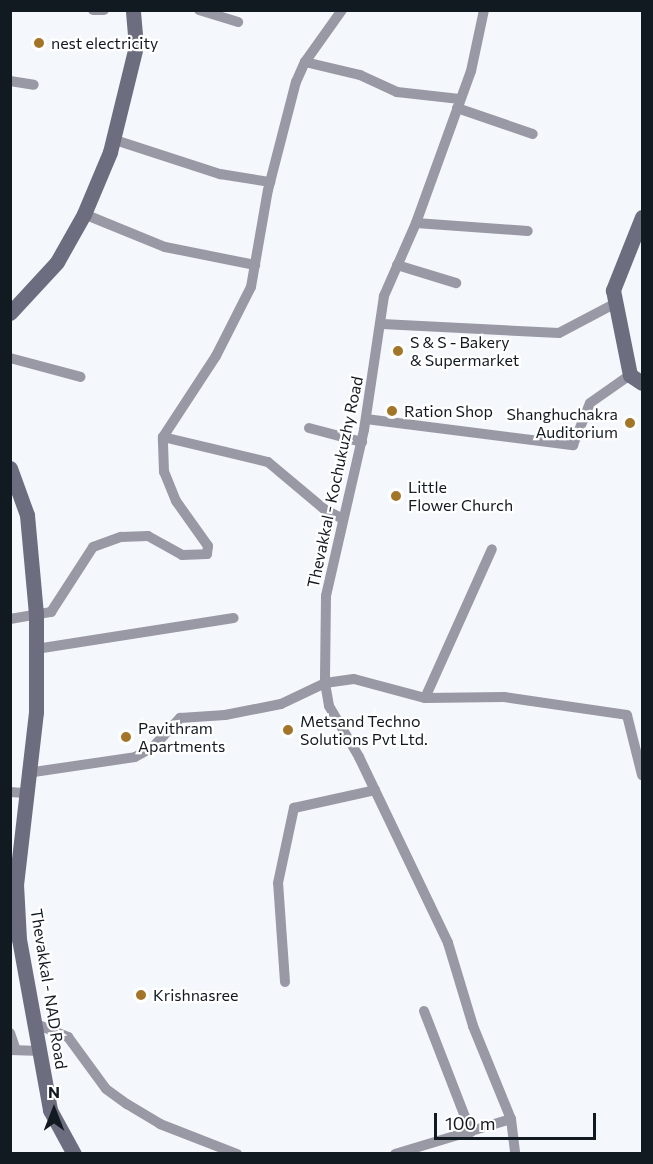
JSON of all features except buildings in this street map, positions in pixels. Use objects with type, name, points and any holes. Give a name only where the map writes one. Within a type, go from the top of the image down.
[{"type":"main road","points":[[10,313],[57,262],[84,214],[112,139],[136,46],[133,10]]},
{"type":"main road","points":[[636,379],[614,304],[618,276],[642,217]]},
{"type":"main road","name":"Thevakkal - NAD Road","points":[[10,468],[27,515],[36,613],[36,712],[27,773],[18,792],[16,884],[19,939],[50,1110],[74,1154]]},
{"type":"street","points":[[93,10],[104,10]]},
{"type":"street","points":[[199,10],[238,22]]},
{"type":"street","points":[[10,619],[51,612],[93,547],[121,537],[148,536],[182,555],[207,554],[208,546],[176,501],[164,472],[164,436],[216,356],[251,287],[270,182],[305,62],[342,10]]},
{"type":"street","name":"Thevakkal - Kochukuzhy Road","points":[[484,10],[471,71],[416,223],[384,296],[382,324],[362,442],[341,518],[326,597],[325,683],[329,706],[375,790],[447,943],[473,1026],[511,1119],[515,1154]]},
{"type":"street","points":[[305,62],[360,75],[397,92],[458,104],[533,134]]},
{"type":"street","points":[[10,81],[34,85]]},
{"type":"street","points":[[112,139],[220,174],[270,182]]},
{"type":"street","points":[[84,214],[165,246],[255,264]]},
{"type":"street","points":[[416,223],[528,231]]},
{"type":"street","points":[[397,264],[456,283]]},
{"type":"street","points":[[382,324],[559,333],[614,304]]},
{"type":"street","points":[[10,358],[81,377]]},
{"type":"street","points":[[366,418],[573,445],[590,403],[636,379]]},
{"type":"street","points":[[309,428],[362,442]]},
{"type":"street","points":[[164,436],[268,462],[324,509],[341,518]]},
{"type":"street","points":[[425,698],[492,549]]},
{"type":"street","points":[[36,649],[234,618]]},
{"type":"street","points":[[27,773],[135,757],[153,747],[180,718],[225,715],[281,704],[325,683],[354,679],[425,698],[504,696],[627,715],[642,775]]},
{"type":"street","points":[[285,982],[278,883],[294,808],[375,790]]},
{"type":"street","points":[[424,1011],[471,1132]]},
{"type":"street","points":[[36,1024],[68,1038],[106,1089],[127,1104],[159,1124],[237,1154]]},
{"type":"street","points":[[10,1033],[13,1050],[41,1051]]},
{"type":"street","points":[[395,1154],[511,1119]]},
{"type":"place","name":"nest electricity","points":[[39,43]]},
{"type":"place","name":"S & S - Bakery & Supermarket","points":[[398,351]]},
{"type":"place","name":"Ration Shop","points":[[392,411]]},
{"type":"place","name":"Shanghuchakra Auditorium","points":[[630,423]]},
{"type":"place","name":"Little Flower Church","points":[[396,496]]},
{"type":"place","name":"Metsand Techno Solutions Pvt Ltd.","points":[[288,730]]},
{"type":"place","name":"Pavithram Apartments","points":[[126,737]]},
{"type":"place","name":"Krishnasree","points":[[141,995]]}]
